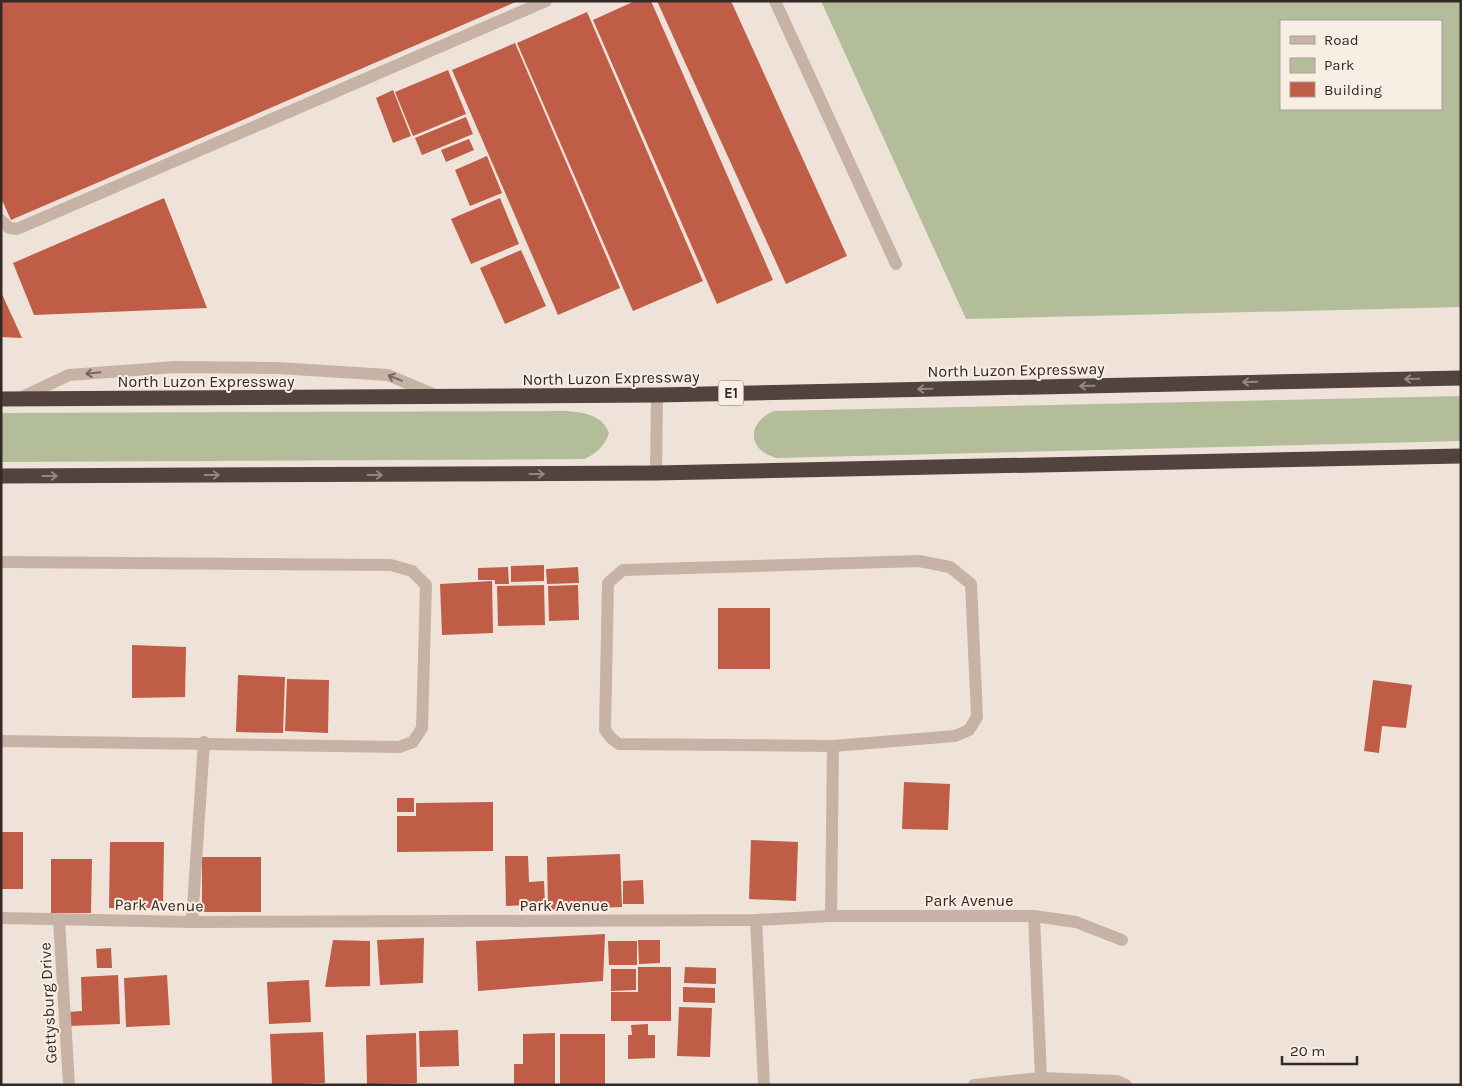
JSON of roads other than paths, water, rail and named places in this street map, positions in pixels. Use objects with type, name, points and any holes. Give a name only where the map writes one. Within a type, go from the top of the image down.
[{"type":"highway","name":"North Luzon Expressway","points":[[1,399],[439,398],[657,395],[1461,378]]},
{"type":"highway","points":[[1,476],[656,473],[1461,456]]},
{"type":"street","points":[[1,220],[9,228],[17,229],[546,1]]},
{"type":"street","points":[[775,1],[896,264]]},
{"type":"street","points":[[18,399],[68,375],[174,367],[278,368],[388,374],[439,398]]},
{"type":"street","points":[[656,473],[657,395]]},
{"type":"street","points":[[919,561],[950,567],[971,584],[977,717],[969,730],[955,736],[833,746],[619,744],[610,738],[605,730],[608,583],[623,570],[919,561]]},
{"type":"street","points":[[1,562],[391,565],[412,572],[426,585],[422,728],[413,742],[399,747],[204,742],[1,741]]},
{"type":"street","points":[[192,922],[204,742]]},
{"type":"street","points":[[831,916],[833,746]]},
{"type":"street","name":"Park Avenue","points":[[1,918],[192,922],[756,920],[831,916],[1034,916],[1076,922],[1122,940]]},
{"type":"street","points":[[1034,916],[1041,1078]]},
{"type":"street","name":"Gettysburg Drive","points":[[59,920],[69,1085]]},
{"type":"street","points":[[756,920],[764,1085]]},
{"type":"street","points":[[974,1085],[1041,1078],[1117,1081],[1126,1085]]}]
